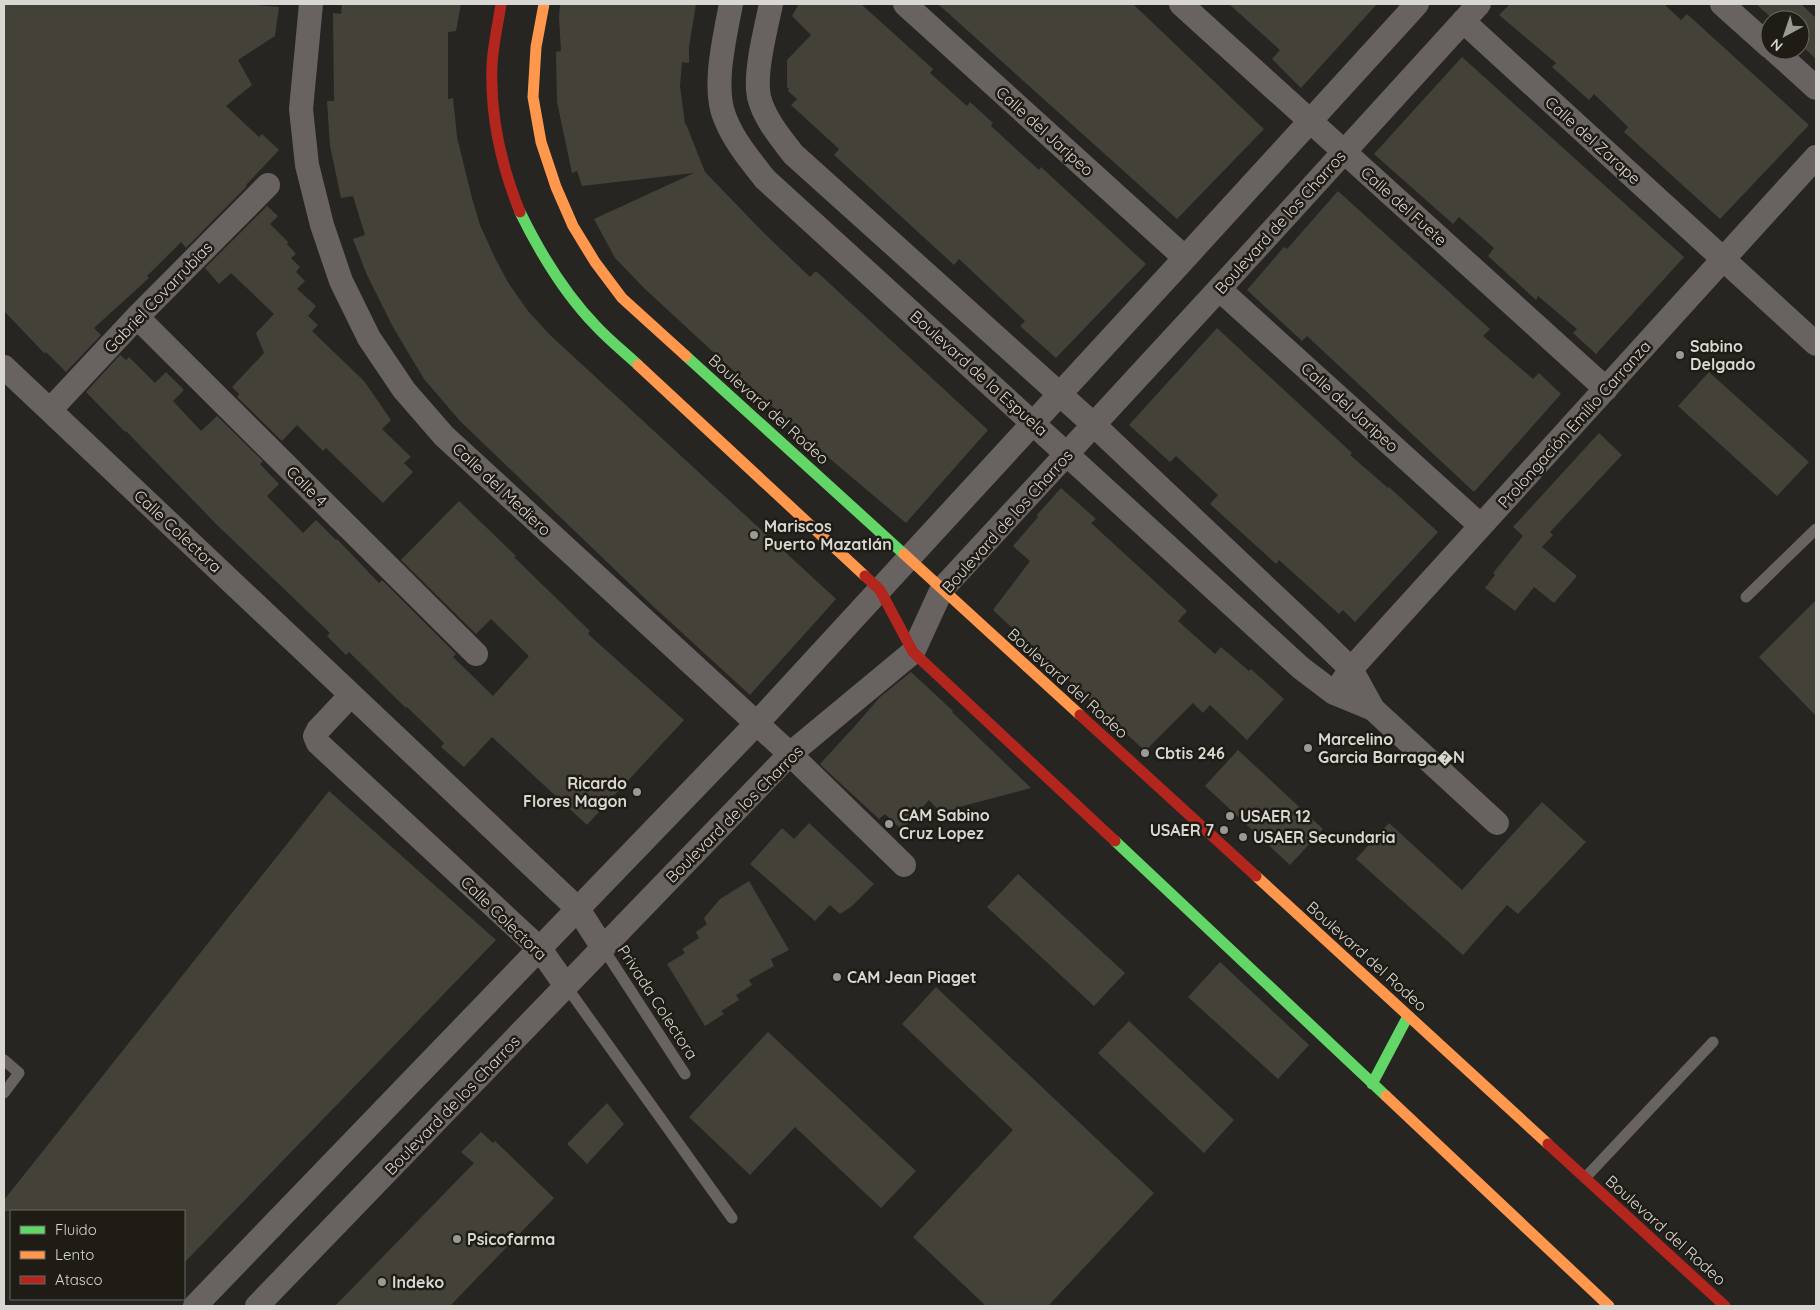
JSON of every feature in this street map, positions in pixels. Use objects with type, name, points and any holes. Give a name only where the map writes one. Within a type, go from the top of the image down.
[{"type":"street","name":"Calle del Mediero","points":[[311,4],[301,109],[307,165],[322,225],[341,281],[369,338],[404,390],[444,436],[790,754],[904,865]]},
{"type":"street","points":[[501,4],[492,64],[493,98],[497,135],[506,171],[521,214],[540,250],[563,286],[595,325],[880,590],[912,652],[1609,1306]]},
{"type":"street","name":"Boulevard del Rodeo","points":[[544,4],[536,48],[533,97],[541,142],[556,187],[572,226],[595,262],[622,298],[1726,1306]]},
{"type":"street","name":"Boulevard de la Espuela","points":[[731,4],[722,56],[720,91],[724,117],[739,146],[765,179],[1301,668],[1334,693],[1373,709]]},
{"type":"street","points":[[770,4],[759,65],[759,96],[772,126],[793,154],[1094,425],[1351,669],[1373,709],[1496,822]]},
{"type":"street","name":"Calle del Jaripeo","points":[[905,4],[1185,258]]},
{"type":"street","name":"Calle del Fuete","points":[[1180,4],[1606,389]]},
{"type":"street","points":[[195,1306],[757,724],[1416,4]]},
{"type":"street","name":"Boulevard de los Charros","points":[[257,1306],[790,754],[912,652],[942,589],[1479,4]]},
{"type":"street","points":[[1722,4],[1760,38]]},
{"type":"street","name":"Calle del Zarape","points":[[1463,21],[1816,344]]},
{"type":"street","points":[[1785,60],[1816,88]]},
{"type":"street","name":"Prolongación Emilio Carranza","points":[[1334,693],[1351,669],[1816,157]]},
{"type":"street","name":"Gabriel Covarrubias","points":[[50,410],[137,317],[268,185]]},
{"type":"street","name":"Calle del Jaripeo","points":[[1219,289],[1481,526]]},
{"type":"street","name":"Calle 4","points":[[137,317],[476,654]]},
{"type":"street","name":"Calle Colectora","points":[[4,367],[578,909],[603,948]]},
{"type":"street","name":"Calle Colectora","points":[[352,695],[318,730],[315,736],[318,743],[540,949],[566,986]]},
{"type":"street","points":[[1372,1084],[1408,1016]]},
{"type":"lane","points":[[1746,597],[1816,529]]},
{"type":"lane","name":"Privada Colectora","points":[[603,948],[685,1074]]},
{"type":"lane","name":"Calle Colectora","points":[[566,986],[732,1218]]},
{"type":"lane","points":[[1585,1178],[1713,1042]]},
{"type":"lane","points":[[4,1060],[19,1073],[4,1093]]},
{"type":"building","points":[[4,4],[247,4],[279,7],[275,36],[238,60],[252,85],[226,106],[259,137],[262,134],[279,150],[247,186],[186,248],[181,242],[147,276],[149,278],[94,328],[101,335],[66,372],[46,352],[45,354],[4,311]]},
{"type":"building","points":[[342,4],[461,4],[456,31],[448,32],[448,99],[453,98],[457,137],[480,225],[509,284],[528,311],[550,335],[836,599],[750,695],[656,609],[460,421],[424,379],[393,327],[367,275],[353,239],[365,235],[353,196],[341,198],[330,146],[327,101],[334,101],[333,13],[341,14]]},
{"type":"building","points":[[560,4],[696,4],[689,47],[689,63],[682,62],[680,86],[685,124],[705,172],[810,277],[816,271],[988,430],[906,523],[816,447],[645,289],[615,258],[594,219],[694,173],[582,186],[577,171],[572,173],[557,102],[556,52],[561,51]]},
{"type":"building","points":[[799,4],[861,4],[933,69],[930,73],[967,106],[970,102],[993,123],[991,126],[1039,170],[1041,167],[1146,264],[1056,358],[1020,326],[1025,321],[959,259],[954,265],[834,155],[839,149],[791,105],[797,99],[788,91],[787,60],[811,35],[792,16]]},
{"type":"building","points":[[938,4],[1133,4],[1264,129],[1177,219]]},
{"type":"building","points":[[1229,4],[1377,4],[1301,88],[1272,59],[1280,50]]},
{"type":"building","points":[[1510,4],[1664,4],[1681,20],[1687,14],[1809,125],[1720,219],[1624,132],[1628,127],[1594,94],[1589,100],[1552,67],[1556,63],[1499,15]]},
{"type":"building","points":[[1756,4],[1801,4],[1807,10],[1763,10]]},
{"type":"building","points":[[1810,12],[1816,18],[1816,59],[1810,53]]},
{"type":"building","points":[[1462,57],[1684,257],[1596,354],[1573,333],[1577,329],[1538,296],[1536,300],[1488,256],[1494,248],[1459,217],[1453,224],[1374,154]]},
{"type":"building","points":[[1338,191],[1490,329],[1483,336],[1533,379],[1539,373],[1561,394],[1474,492],[1307,336],[1302,341],[1247,290],[1284,247],[1287,249]]},
{"type":"building","points":[[267,206],[278,216],[270,224],[288,242],[287,244],[296,254],[291,258],[300,267],[296,272],[305,281],[297,289],[316,306],[308,316],[318,325],[312,331],[364,381],[391,420],[382,429],[411,457],[404,463],[413,472],[383,503],[326,448],[323,451],[297,425],[282,441],[237,397],[239,394],[232,387],[264,353],[256,333],[274,314],[231,273],[219,284],[205,268]]},
{"type":"building","points":[[1217,328],[1352,453],[1350,455],[1389,487],[1438,532],[1355,622],[1343,610],[1339,614],[1279,560],[1276,564],[1210,504],[1218,495],[1176,456],[1170,462],[1129,425]]},
{"type":"building","points":[[120,355],[126,360],[129,357],[155,383],[166,372],[184,390],[173,401],[201,431],[217,416],[263,461],[260,464],[279,484],[267,496],[303,533],[316,520],[379,583],[382,580],[456,654],[453,657],[493,696],[529,656],[491,619],[476,634],[401,560],[459,501],[590,631],[588,634],[684,720],[587,825],[492,737],[464,767],[441,747],[444,743],[407,707],[349,652],[346,655],[327,636],[330,633],[217,525],[86,392]]},
{"type":"building","points":[[1709,372],[1809,462],[1777,496],[1678,406]]},
{"type":"building","points":[[1599,433],[1622,455],[1550,532],[1553,535],[1542,547],[1577,576],[1554,603],[1534,587],[1515,611],[1485,588],[1495,575],[1493,573],[1523,536],[1513,527]]},
{"type":"building","points":[[1061,488],[1096,519],[1091,523],[1187,611],[1178,621],[1215,654],[1221,647],[1249,671],[1251,669],[1284,699],[1247,740],[1210,705],[1203,713],[1193,703],[1145,751],[993,610],[1030,561],[1013,546]]},
{"type":"building","points":[[1816,600],[1816,716],[1759,657]]},
{"type":"building","points":[[911,672],[1031,788],[959,807],[943,815],[929,800],[902,830],[885,814],[879,819],[825,769],[820,764],[880,697]]},
{"type":"building","points":[[1238,750],[1323,829],[1290,865],[1205,786]]},
{"type":"building","points":[[329,791],[496,940],[185,1262],[185,1210],[4,1211],[4,1200]]},
{"type":"building","points":[[1542,802],[1586,842],[1518,914],[1507,905],[1463,955],[1356,859],[1389,823],[1462,890]]},
{"type":"building","points":[[809,823],[874,884],[851,907],[840,914],[830,905],[815,921],[750,864],[782,828],[794,839]]},
{"type":"building","points":[[1018,874],[1125,973],[1094,1006],[987,907]]},
{"type":"building","points":[[749,881],[789,950],[771,959],[774,966],[749,980],[752,985],[736,995],[739,1000],[721,1011],[724,1014],[705,1026],[667,964],[685,953],[682,949],[699,938],[696,932],[707,924],[704,918],[720,899]]},
{"type":"building","points":[[1220,962],[1309,1045],[1278,1079],[1188,997]]},
{"type":"building","points":[[936,987],[1154,1193],[1048,1306],[986,1306],[913,1237],[1013,1130],[902,1024]]},
{"type":"building","points":[[1129,1021],[1234,1120],[1204,1153],[1098,1053]]},
{"type":"building","points":[[768,1032],[916,1171],[881,1208],[795,1127],[750,1175],[689,1117]]},
{"type":"building","points":[[607,1103],[624,1124],[587,1164],[567,1144]]},
{"type":"building","name":"Psicofarma","points":[[481,1132],[493,1143],[495,1141],[554,1198],[450,1306],[335,1306],[474,1163],[461,1152]]},
{"type":"traffic: fast","points":[[520,212],[544,257],[573,300],[601,331],[638,365]]},
{"type":"traffic: fast","points":[[686,356],[904,554]]},
{"type":"traffic: fast","points":[[1115,841],[1386,1096]]},
{"type":"traffic: fast","points":[[1372,1084],[1408,1016]]},
{"type":"traffic: slow","points":[[544,4],[536,47],[533,97],[541,142],[556,187],[573,226],[595,262],[622,298],[686,356]]},
{"type":"traffic: slow","points":[[638,365],[865,576]]},
{"type":"traffic: slow","points":[[904,554],[1080,715]]},
{"type":"traffic: slow","points":[[1256,876],[1548,1144]]},
{"type":"traffic: slow","points":[[1386,1096],[1609,1306]]},
{"type":"traffic: jam","points":[[501,4],[494,42],[493,102],[502,158],[520,212]]},
{"type":"traffic: jam","points":[[865,576],[880,590],[913,652],[1115,841]]},
{"type":"traffic: jam","points":[[1080,715],[1256,876]]},
{"type":"traffic: jam","points":[[1548,1144],[1725,1306]]},
{"type":"place","name":"Sabino Delgado","points":[[1680,355]]},
{"type":"place","name":"Mariscos Puerto Mazatlán","points":[[754,535]]},
{"type":"place","name":"Marcelino Garcia Barraga�N","points":[[1308,748]]},
{"type":"place","name":"Cbtis 246","points":[[1145,753]]},
{"type":"place","name":"Ricardo Flores Magon","points":[[637,792]]},
{"type":"place","name":"USAER 12","points":[[1230,816]]},
{"type":"place","name":"CAM Sabino Cruz Lopez","points":[[889,824]]},
{"type":"place","name":"USAER 7","points":[[1224,830]]},
{"type":"place","name":"USAER Secundaria","points":[[1243,837]]},
{"type":"place","name":"CAM Jean Piaget","points":[[837,977]]},
{"type":"place","name":"Psicofarma","points":[[457,1239]]},
{"type":"place","name":"Indeko","points":[[382,1282]]}]
